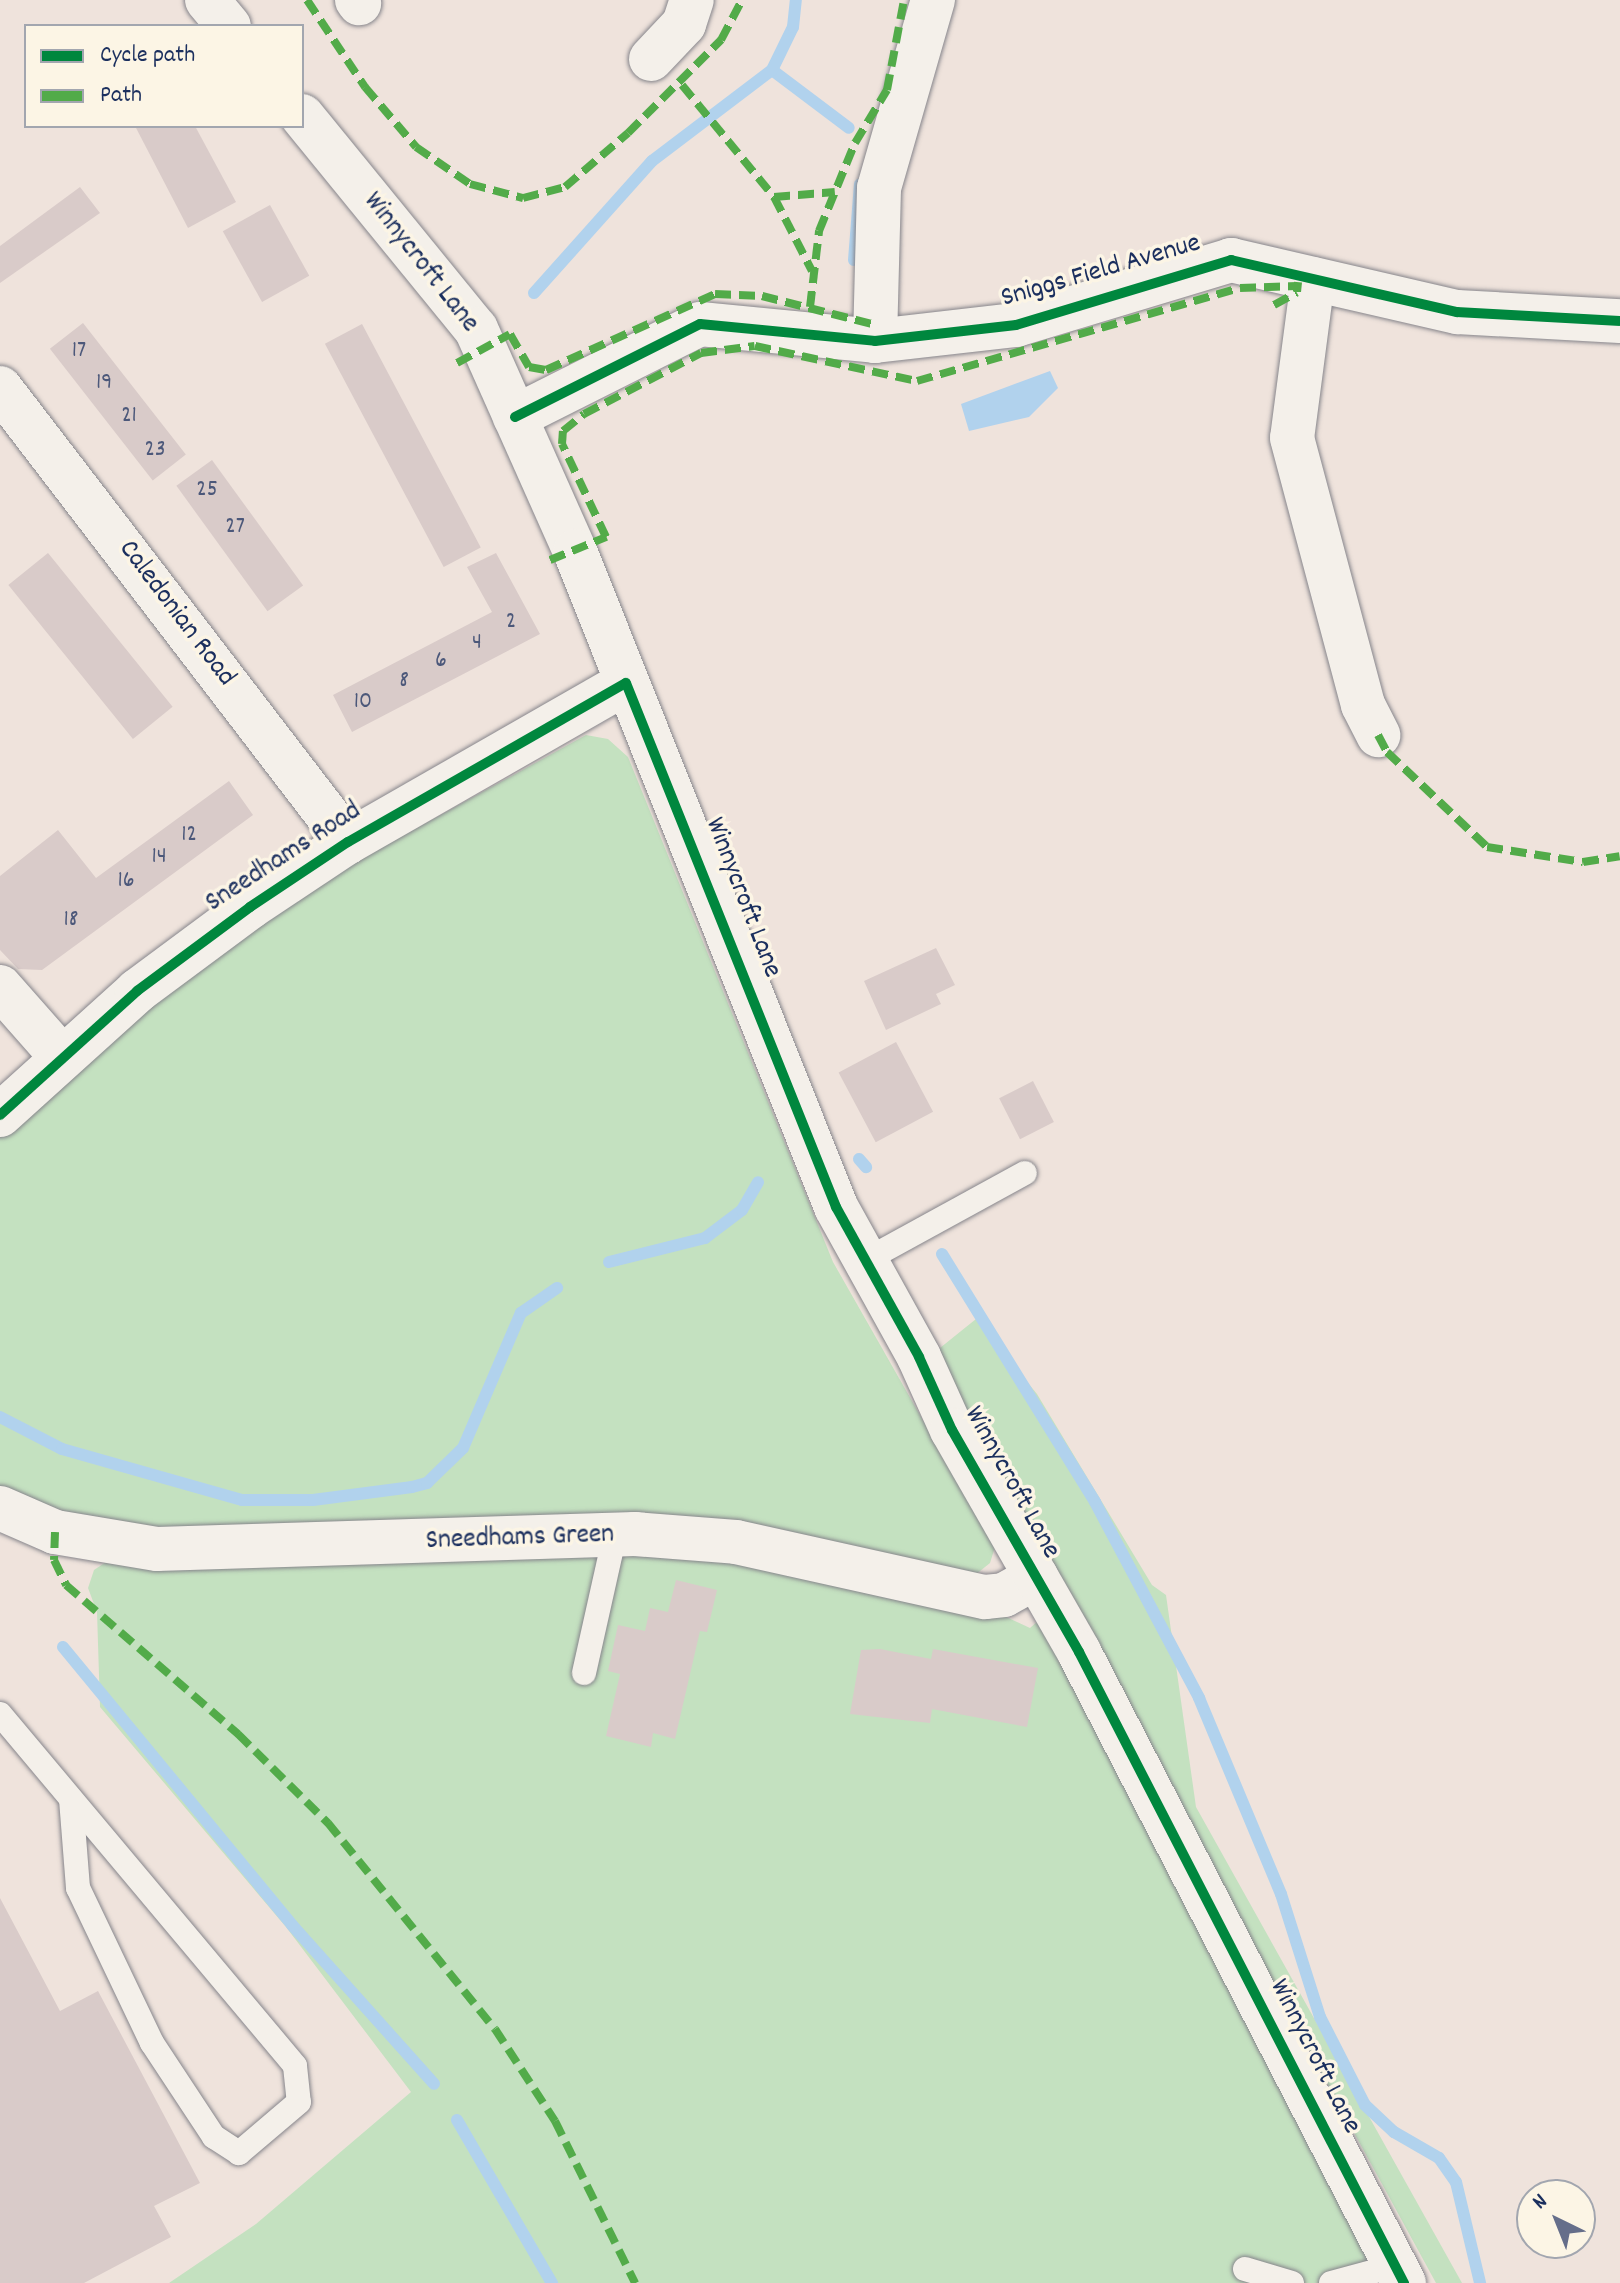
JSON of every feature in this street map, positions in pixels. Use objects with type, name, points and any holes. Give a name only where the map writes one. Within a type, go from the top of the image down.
[{"type":"street","points":[[207,0],[227,24]]},
{"type":"street","points":[[651,59],[684,24],[692,0]]},
{"type":"street","points":[[875,341],[879,188],[933,0]]},
{"type":"street","name":"Winnycroft Lane","points":[[304,118],[476,329],[626,683],[836,1207],[952,1430],[1036,1577],[1399,2274]]},
{"type":"street","name":"Sniggs Field Avenue","points":[[515,417],[700,324],[875,341],[1016,325],[1231,260],[1457,312],[1620,321]]},
{"type":"street","points":[[1313,279],[1292,438],[1363,705],[1378,735]]},
{"type":"street","name":"Caledonian Road","points":[[0,388],[348,842]]},
{"type":"street","name":"Sneedhams Road","points":[[0,1115],[60,1055],[193,948],[348,842],[626,683]]},
{"type":"street","points":[[0,987],[60,1055]]},
{"type":"street","name":"Sneedhams Green","points":[[0,1508],[55,1532],[157,1549],[615,1534],[736,1542],[985,1597],[1004,1595],[1036,1577]]},
{"type":"lane","points":[[866,1260],[1025,1173]]},
{"type":"lane","points":[[584,1673],[615,1534]]},
{"type":"lane","points":[[0,1714],[9,1740],[71,1799],[295,2066],[299,2102],[239,2153],[214,2137],[152,2043],[78,1888],[71,1799]]},
{"type":"lane","points":[[1245,2269],[1292,2283]]},
{"type":"lane","points":[[1331,2283],[1399,2274]]},
{"type":"green space","points":[[586,735],[608,739],[628,757],[833,1262],[995,1547],[990,1563],[975,1575],[858,1555],[181,1540],[0,1497],[0,1135],[75,1065],[295,895]]},
{"type":"green space","points":[[976,1319],[1037,1394],[1152,1585],[1166,1595],[1196,1807],[1462,2283],[1436,2283],[930,1356]]},
{"type":"green space","points":[[691,1552],[1000,1614],[1030,1628],[1039,1620],[1394,2283],[169,2283],[256,2224],[411,2092],[286,1927],[100,1707],[97,1612],[88,1588],[94,1570],[106,1562]]},
{"type":"water","points":[[1050,371],[1058,388],[1029,417],[969,431],[961,404]]},
{"type":"building","points":[[136,128],[196,128],[236,202],[188,228]]},
{"type":"building","points":[[80,187],[100,213],[0,283],[0,246]]},
{"type":"building","points":[[270,205],[309,276],[262,302],[223,231]]},
{"type":"building","points":[[83,323],[186,455],[153,480],[50,349]]},
{"type":"building","points":[[362,324],[481,547],[444,567],[325,344]]},
{"type":"building","points":[[212,460],[303,585],[268,611],[176,486]]},
{"type":"building","points":[[48,553],[173,707],[133,739],[8,585]]},
{"type":"building","points":[[496,553],[540,634],[352,732],[333,695],[492,612],[467,567]]},
{"type":"building","points":[[229,781],[253,815],[42,970],[18,969],[0,950],[0,876],[58,830],[96,878]]},
{"type":"building","points":[[936,948],[955,985],[936,994],[941,1004],[886,1030],[864,981]]},
{"type":"building","points":[[896,1042],[933,1112],[876,1142],[839,1073]]},
{"type":"building","points":[[1033,1081],[1054,1122],[1020,1139],[999,1098]]},
{"type":"building","points":[[676,1580],[717,1590],[707,1632],[700,1631],[675,1739],[653,1733],[651,1747],[606,1736],[620,1674],[608,1671],[618,1625],[645,1631],[650,1608],[668,1612]]},
{"type":"building","points":[[880,1649],[931,1659],[933,1649],[1038,1668],[1027,1727],[932,1709],[930,1723],[850,1714],[861,1650]]},
{"type":"building","points":[[0,1898],[60,2011],[98,1991],[200,2183],[154,2206],[171,2237],[84,2283],[0,2283]]},
{"type":"waterway","points":[[534,293],[652,161],[772,70],[793,27],[796,0]]},
{"type":"waterway","points":[[772,70],[849,128]]},
{"type":"waterway","points":[[854,260],[860,184]]},
{"type":"waterway","points":[[859,1159],[866,1167]]},
{"type":"waterway","points":[[609,1262],[705,1238],[742,1210],[758,1182]]},
{"type":"waterway","points":[[942,1254],[1095,1502],[1199,1698],[1281,1894],[1320,2017],[1365,2105],[1394,2132],[1439,2158],[1456,2182],[1480,2283]]},
{"type":"waterway","points":[[0,1417],[62,1449],[242,1500],[313,1500],[412,1487],[427,1483],[463,1448],[521,1313],[557,1288]]},
{"type":"waterway","points":[[63,1647],[292,1925],[434,2084]]},
{"type":"waterway","points":[[457,2120],[552,2283]]},
{"type":"marked path","points":[[307,0],[365,87],[416,147],[470,184],[523,198],[565,187],[628,133],[721,40],[742,0]]},
{"type":"marked path","points":[[810,307],[819,231],[855,143],[887,90],[904,0]]},
{"type":"marked path","points":[[682,85],[774,197],[812,271]]},
{"type":"marked path","points":[[774,197],[835,192]]},
{"type":"marked path","points":[[1274,305],[1297,292],[1298,282]]},
{"type":"marked path","points":[[550,560],[606,537],[562,444],[563,431],[584,414],[701,353],[755,346],[917,381],[1240,288],[1297,286]]},
{"type":"marked path","points":[[457,363],[510,334],[529,367],[546,370],[715,294],[762,296],[876,325]]},
{"type":"marked path","points":[[1378,735],[1387,752],[1487,847],[1583,862],[1620,856]]},
{"type":"marked path","points":[[55,1532],[54,1560],[66,1585],[238,1734],[328,1823],[495,2029],[555,2121],[635,2283]]},
{"type":"cycle path","points":[[515,417],[700,324],[875,341],[1016,325],[1231,260],[1457,312],[1620,321]]},
{"type":"cycle path","points":[[0,1115],[137,991],[250,907],[348,842],[626,683],[836,1207],[919,1357],[952,1430],[1079,1652],[1404,2283]]}]
